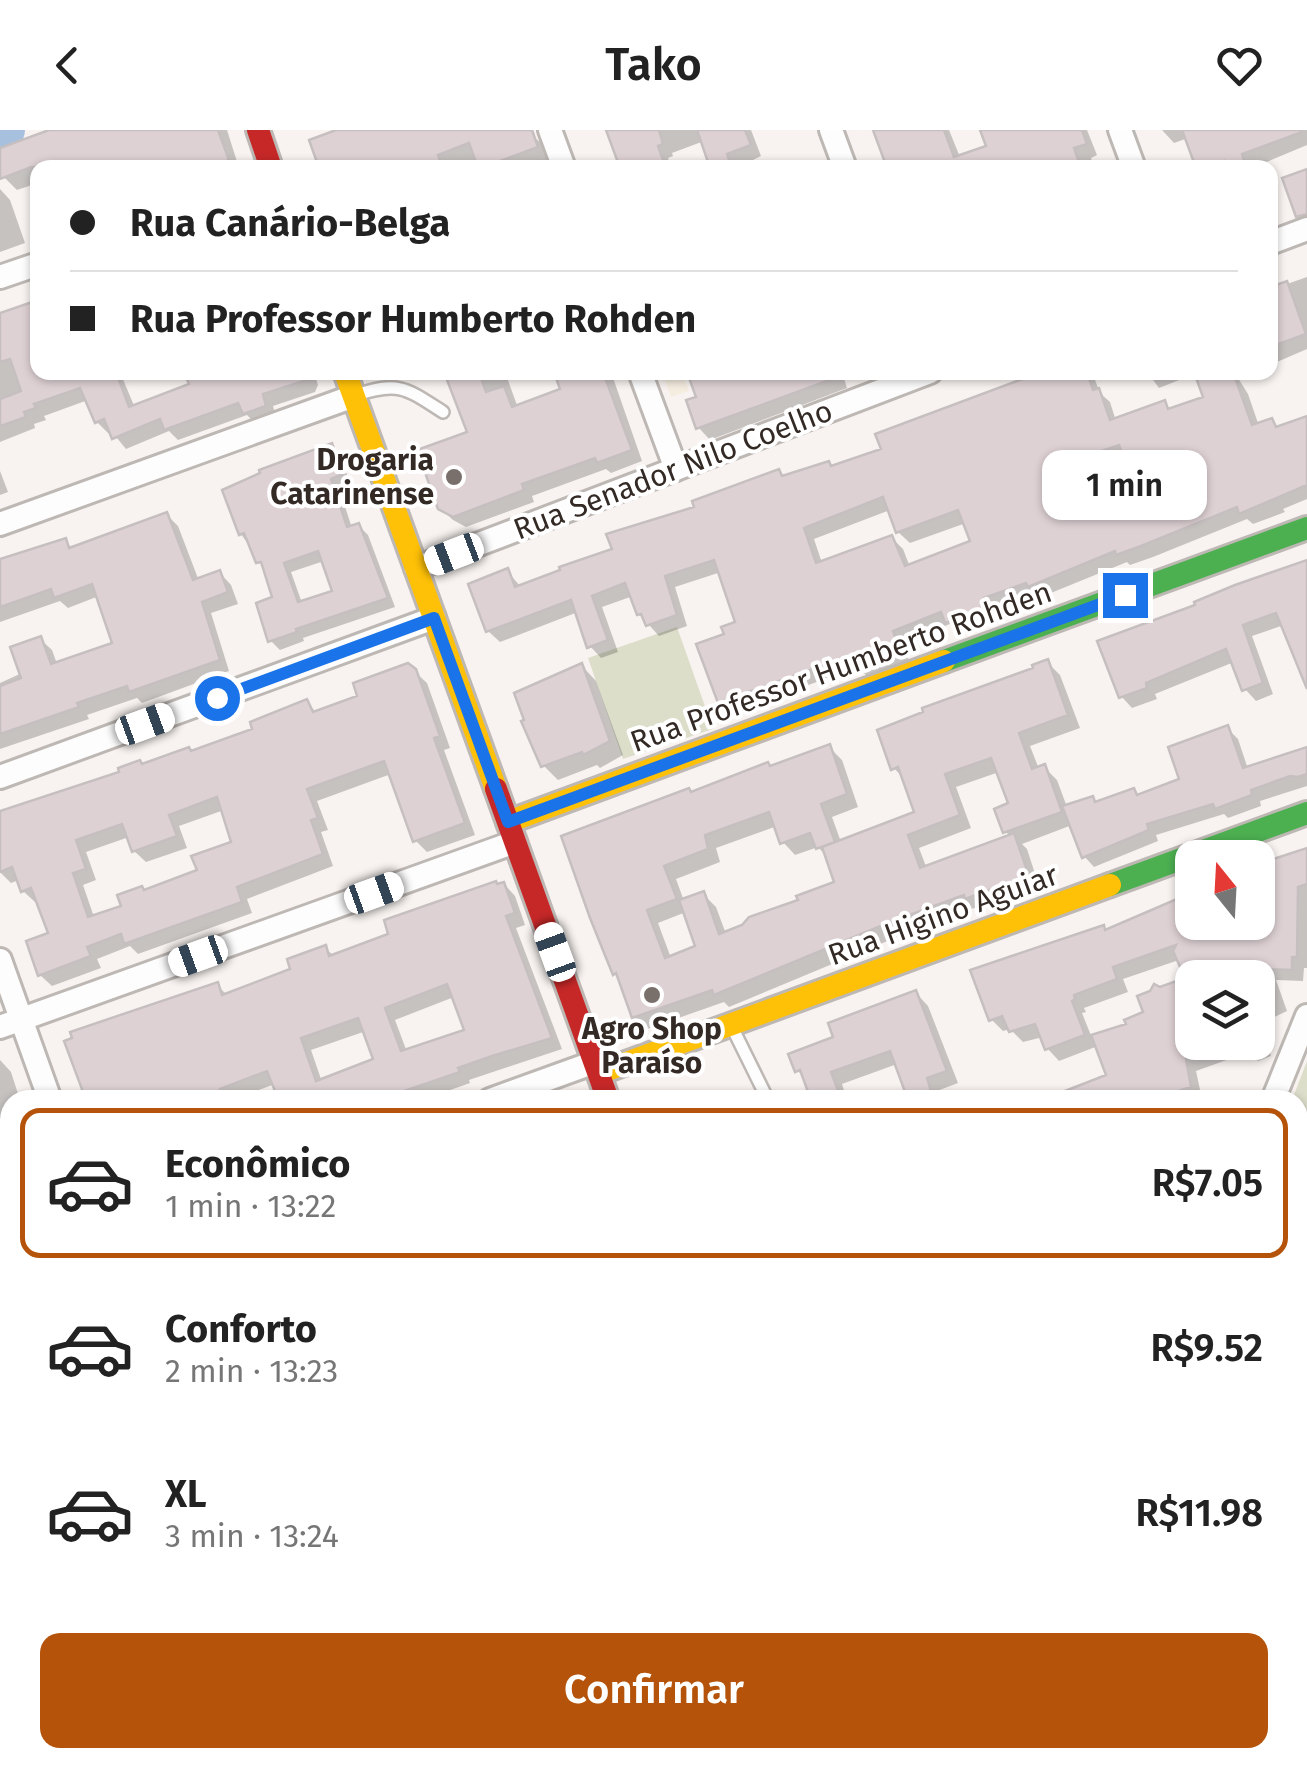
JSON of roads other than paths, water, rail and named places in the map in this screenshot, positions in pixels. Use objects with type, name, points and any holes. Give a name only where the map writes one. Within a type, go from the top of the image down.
[{"type":"street","points":[[258,130],[271,160]]},
{"type":"street","points":[[276,160],[282,130]]},
{"type":"street","points":[[550,130],[561,160]]},
{"type":"street","points":[[831,130],[842,160]]},
{"type":"street","points":[[1120,130],[1131,160]]},
{"type":"street","points":[[1278,240],[1307,229]]},
{"type":"street","points":[[0,277],[30,267]]},
{"type":"street","points":[[348,380],[605,1090]]},
{"type":"street","points":[[643,380],[676,470]]},
{"type":"street","name":"Rua Senador Nilo Coelho","points":[[416,568],[908,380]]},
{"type":"street","points":[[0,524],[354,396]]},
{"type":"street","name":"Rua Professor Humberto Rohden","points":[[511,832],[1307,528]]},
{"type":"street","points":[[0,778],[434,618]]},
{"type":"street","name":"Rua Higino Aguiar","points":[[597,1067],[731,1025],[1307,813]]},
{"type":"street","points":[[11,1023],[511,832]]},
{"type":"street","points":[[0,960],[11,1023],[45,1090]]},
{"type":"street","points":[[1277,1090],[1307,1016]]},
{"type":"street","points":[[522,1090],[597,1067]]},
{"type":"lane","points":[[354,396],[385,386],[405,388],[443,412]]},
{"type":"lane","points":[[731,1025],[763,1090]]},
{"type":"waterway","points":[[0,132],[5,130]]},
{"type":"place","name":"Drogaria Catarinense","points":[[454,477]]},
{"type":"place","name":"Agro Shop Paraíso","points":[[652,995]]}]
